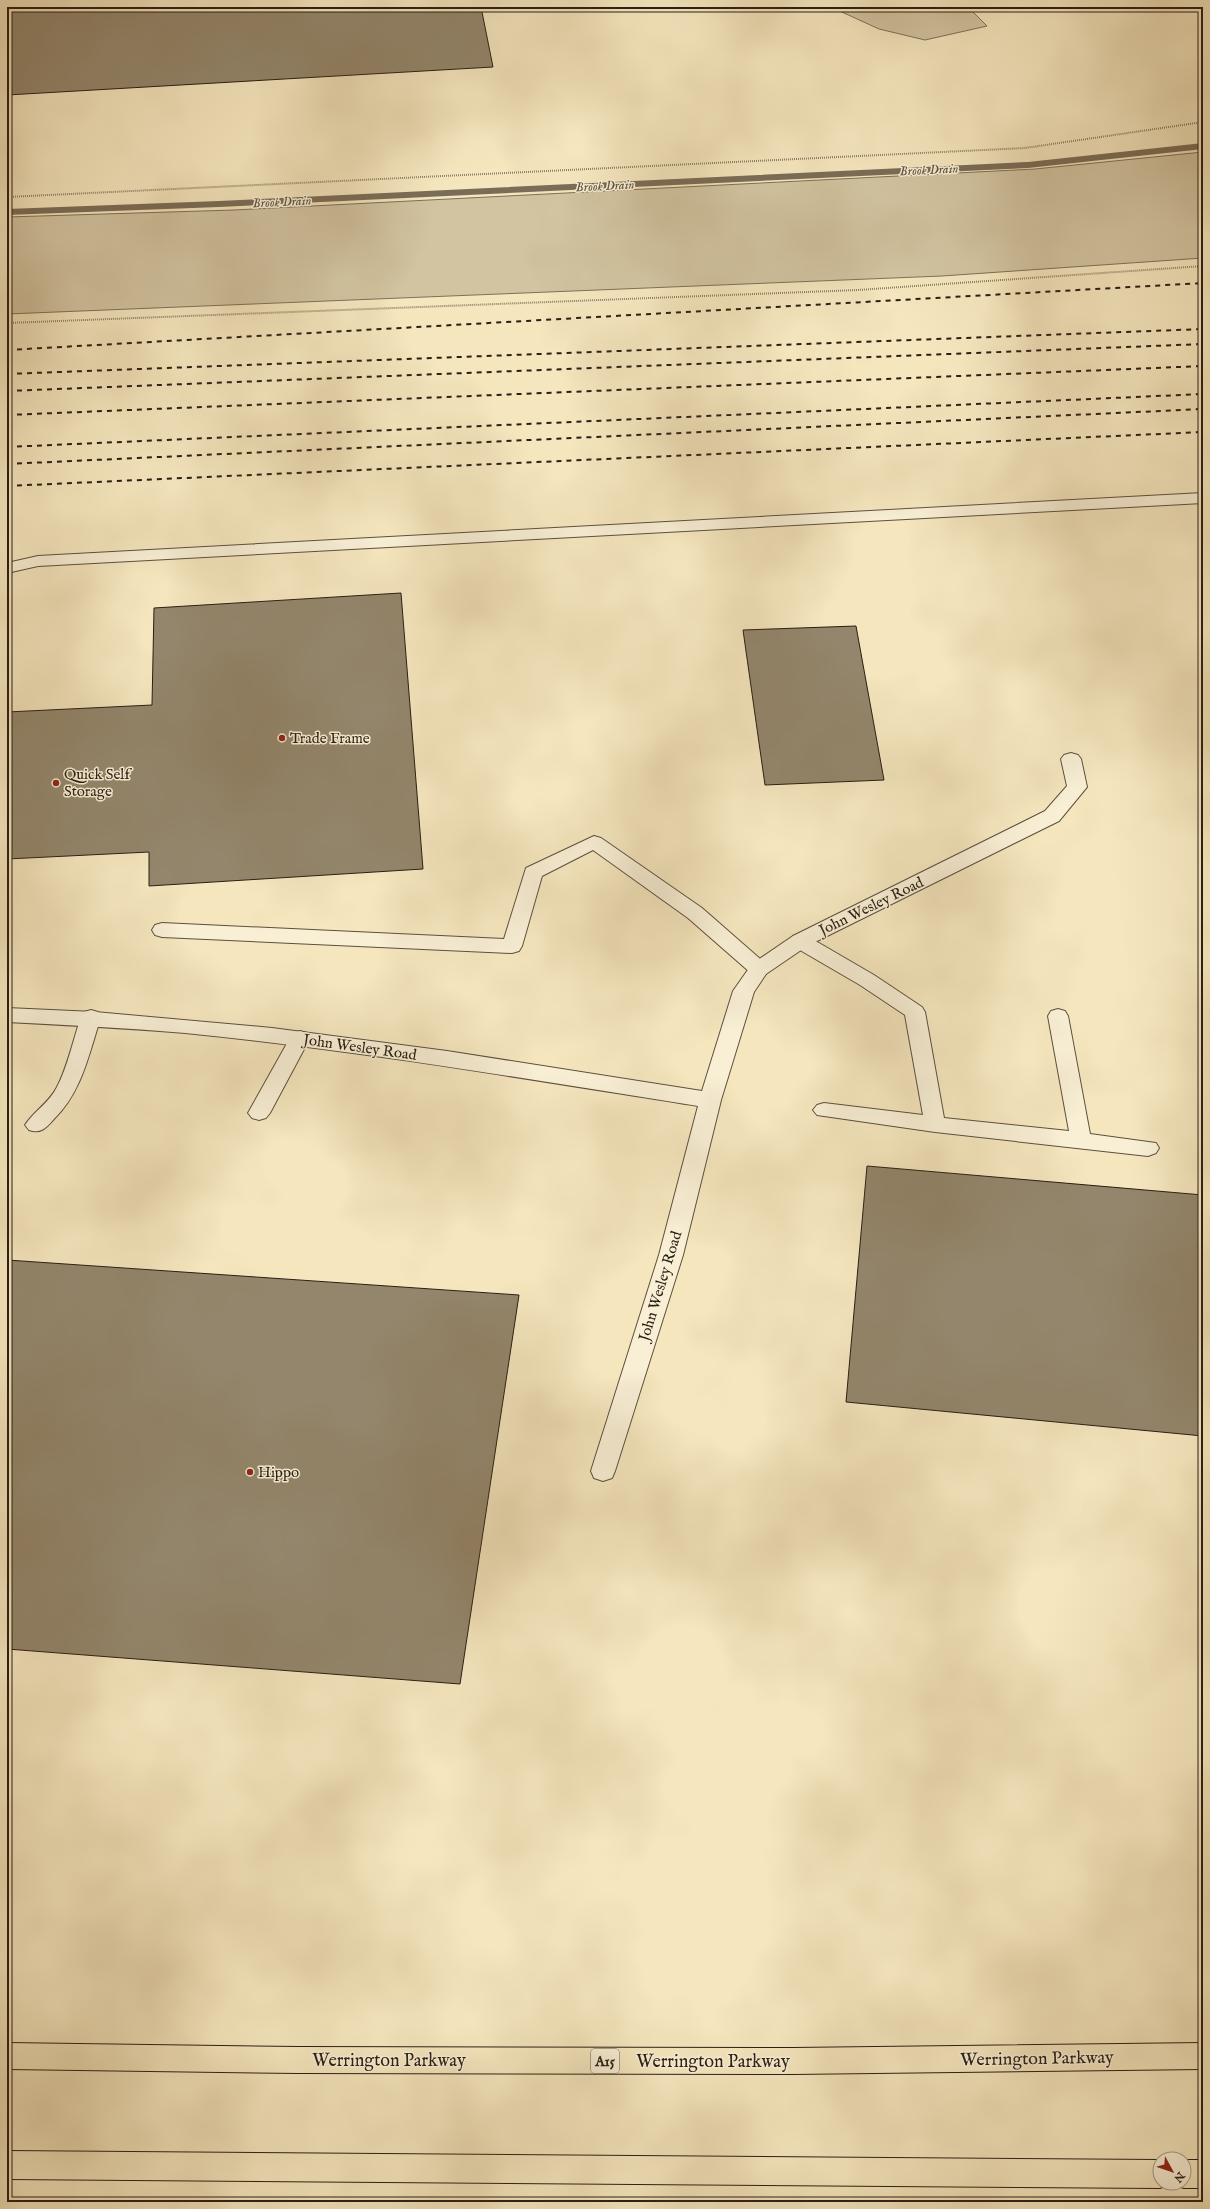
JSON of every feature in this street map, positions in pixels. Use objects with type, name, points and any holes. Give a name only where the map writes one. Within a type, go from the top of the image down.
[{"type":"highway","name":"Werrington Parkway","points":[[7,2056],[299,2060],[785,2062],[1203,2056]]},
{"type":"highway","points":[[7,2165],[1152,2174]]},
{"type":"highway","points":[[1192,2174],[1203,2174]]},
{"type":"street","name":"John Wesley Road","points":[[603,1471],[671,1255],[710,1100],[744,991],[759,969],[800,941],[1052,816],[1077,787],[1071,759]]},
{"type":"street","name":"John Wesley Road","points":[[7,1015],[92,1017],[300,1038],[710,1100]]},
{"type":"lane","points":[[7,568],[38,561],[1203,498]]},
{"type":"lane","points":[[162,930],[512,946],[533,872],[594,842],[695,913],[759,969]]},
{"type":"lane","points":[[800,941],[867,980],[916,1012],[936,1124]]},
{"type":"lane","points":[[1058,1016],[1081,1140]]},
{"type":"lane","points":[[36,1125],[56,1105],[67,1089],[92,1017]]},
{"type":"lane","points":[[259,1113],[300,1038]]},
{"type":"lane","points":[[824,1110],[1148,1148]]},
{"type":"path","points":[[7,197],[1025,148],[1203,122]]},
{"type":"path","points":[[7,323],[858,290],[1203,266]]},
{"type":"shaded area","points":[[831,7],[968,7],[987,26],[925,40],[879,29]]},
{"type":"shaded area","points":[[1203,152],[1203,258],[942,276],[7,314],[7,217],[234,210],[1035,169]]},
{"type":"building","points":[[7,7],[481,7],[493,67],[7,95]]},
{"type":"building","name":"Trade Frame","points":[[401,593],[423,869],[149,886],[149,852],[7,859],[7,712],[152,705],[154,608]]},
{"type":"building","points":[[856,626],[884,780],[765,785],[743,630]]},
{"type":"building","points":[[867,1166],[1203,1195],[1203,1436],[846,1402]]},
{"type":"building","name":"Hippo","points":[[7,1260],[519,1295],[460,1684],[7,1649]]},
{"type":"waterway","name":"Brook Drain","points":[[7,212],[219,204],[1028,165],[1203,146]]},
{"type":"railway","points":[[7,350],[1203,283]]},
{"type":"railway","points":[[7,374],[1203,329]]},
{"type":"railway","points":[[7,391],[1203,344]]},
{"type":"railway","points":[[7,415],[1203,366]]},
{"type":"railway","points":[[7,447],[1203,394]]},
{"type":"railway","points":[[7,464],[1203,409]]},
{"type":"railway","points":[[7,486],[1203,432]]},
{"type":"place","name":"Trade Frame","points":[[282,738]]},
{"type":"place","name":"Quick Self Storage","points":[[56,783]]},
{"type":"place","name":"Hippo","points":[[250,1472]]}]
